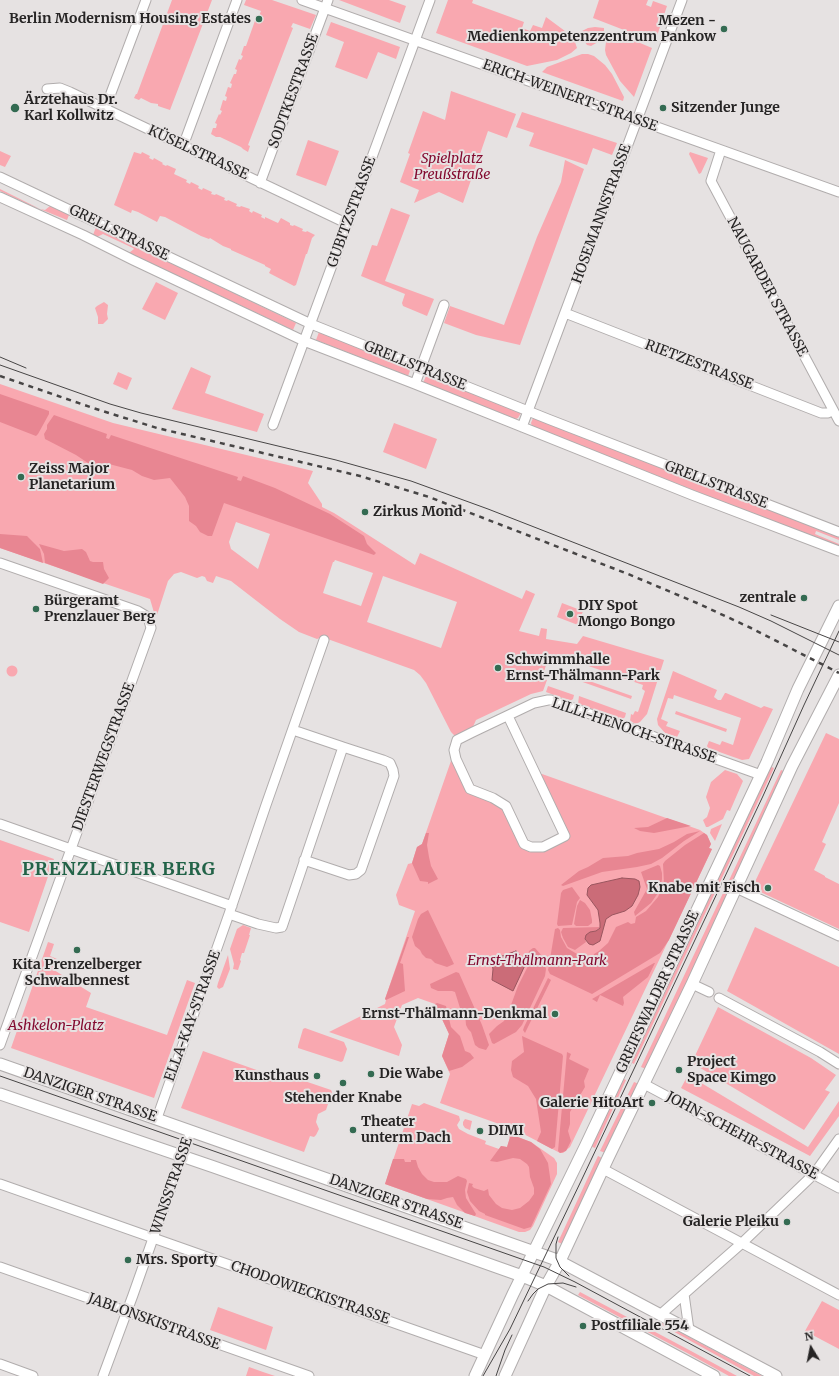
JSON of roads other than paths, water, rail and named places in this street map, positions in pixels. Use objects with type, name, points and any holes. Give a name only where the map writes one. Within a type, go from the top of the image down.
[{"type":"main road","name":"GREIFSWALDER STRASSE","points":[[475,1376],[522,1276],[586,1147],[760,775],[798,689],[839,606]]},
{"type":"main road","name":"GREIFSWALDER STRASSE","points":[[506,1376],[546,1286],[560,1261],[692,984],[792,766],[839,675]]},
{"type":"main road","name":"DANZIGER STRASSE","points":[[0,1064],[560,1261],[776,1376]]},
{"type":"main road","name":"DANZIGER STRASSE","points":[[0,1094],[182,1156],[522,1276],[546,1286],[714,1376]]},
{"type":"street","points":[[105,109],[146,0]]},
{"type":"street","points":[[183,146],[238,0]]},
{"type":"street","name":"ERICH-WEINERT-STRASSE","points":[[302,0],[326,4],[415,41],[839,192]]},
{"type":"street","name":"GUBITZSTRASSE","points":[[273,425],[430,0]]},
{"type":"street","name":"HOSEMANNSTRASSE","points":[[522,427],[682,0]]},
{"type":"street","name":"SODTKESTRASSE","points":[[260,183],[326,4]]},
{"type":"street","name":"KÜSELSTRASSE","points":[[47,89],[60,88],[348,224]]},
{"type":"street","name":"NAUGARDER STRASSE","points":[[721,150],[711,181],[839,421]]},
{"type":"street","name":"GRELLSTRASSE","points":[[0,177],[311,324],[528,411],[839,532]]},
{"type":"street","name":"GRELLSTRASSE","points":[[0,197],[304,341],[839,552]]},
{"type":"street","points":[[415,384],[444,305]]},
{"type":"street","name":"RIETZESTRASSE","points":[[565,313],[821,413],[828,413],[833,410]]},
{"type":"street","name":"DIESTERWEGSTRASSE","points":[[0,563],[138,611],[148,618],[151,628],[0,1045]]},
{"type":"street","name":"ELLA-KAY-STRASSE","points":[[157,1118],[231,910],[324,640]]},
{"type":"street","name":"LILLI-HENOCH-STRASSE","points":[[508,716],[565,836],[543,847],[531,847],[524,844],[506,806],[493,798],[470,789],[456,759],[454,750],[458,740],[534,703],[551,700],[760,775]]},
{"type":"street","points":[[293,730],[383,760],[390,763],[394,770],[394,776],[361,870],[356,874],[349,875],[304,860]]},
{"type":"street","points":[[0,824],[71,849],[231,910],[258,924],[276,928],[282,927],[343,747]]},
{"type":"street","points":[[736,888],[839,936]]},
{"type":"street","points":[[692,984],[709,992]]},
{"type":"street","points":[[719,998],[820,1052],[839,1064]]},
{"type":"street","name":"JOHN-SCHEHR-STRASSE","points":[[644,1084],[839,1188]]},
{"type":"street","name":"WINSSTRASSE","points":[[103,1376],[191,1131]]},
{"type":"street","points":[[660,1315],[742,1242],[814,1174],[839,1139]]},
{"type":"street","points":[[603,1169],[839,1295]]},
{"type":"street","name":"CHODOWIECKISTRASSE","points":[[0,1184],[485,1355]]},
{"type":"street","name":"JABLONSKISTRASSE","points":[[0,1267],[309,1376]]},
{"type":"street","points":[[684,1294],[689,1330]]},
{"type":"street","points":[[0,1364],[33,1376]]},
{"type":"tram line","points":[[0,357],[26,368]]},
{"type":"tram line","points":[[0,365],[110,404],[141,413],[336,460],[411,481],[488,509],[739,607],[771,621],[839,655]]},
{"type":"tram line","points":[[771,615],[839,642]]},
{"type":"tram line","points":[[483,1376],[510,1329],[582,1179],[763,796],[839,631]]},
{"type":"tram line","points":[[0,1076],[544,1267],[575,1282],[750,1376]]},
{"type":"tram line","points":[[558,1237],[556,1244],[556,1258],[560,1267],[569,1276]]},
{"type":"tram line","points":[[528,1301],[538,1289],[548,1284],[563,1283],[576,1287]]},
{"type":"tram line","points":[[496,1376],[512,1335]]},
{"type":"railway","points":[[0,376],[157,428],[360,476],[429,497],[628,574],[697,603],[751,628],[839,673]]},
{"type":"place","name":"Berlin Modernism Housing Estates","points":[[259,19]]},
{"type":"place","name":"Mezen - Medienkompetenzzentrum Pankow","points":[[724,29]]},
{"type":"place","name":"Ärztehaus Dr. Karl Kollwitz","points":[[15,108]]},
{"type":"place","name":"Sitzender Junge","points":[[663,108]]},
{"type":"place","name":"Zeiss Major Planetarium","points":[[21,477]]},
{"type":"place","name":"Zirkus Mond","points":[[365,512]]},
{"type":"place","name":"zentrale","points":[[804,598]]},
{"type":"place","name":"Bürgeramt Prenzlauer Berg","points":[[36,609]]},
{"type":"place","name":"DIY Spot Mongo Bongo","points":[[570,614]]},
{"type":"place","name":"Schwimmhalle Ernst-Thälmann-Park","points":[[498,668]]},
{"type":"place","name":"Knabe mit Fisch","points":[[768,888]]},
{"type":"place","name":"Kita Prenzelberger Schwalbennest","points":[[77,950]]},
{"type":"place","name":"Ernst-Thälmann-Denkmal","points":[[555,1014]]},
{"type":"place","name":"Project Space Kimgo","points":[[679,1070]]},
{"type":"place","name":"Die Wabe","points":[[371,1074]]},
{"type":"place","name":"Kunsthaus","points":[[317,1076]]},
{"type":"place","name":"Stehender Knabe","points":[[343,1083]]},
{"type":"place","name":"Galerie HitoArt","points":[[652,1103]]},
{"type":"place","name":"Theater unterm Dach","points":[[353,1130]]},
{"type":"place","name":"DIMI","points":[[480,1131]]},
{"type":"place","name":"Galerie Pleiku","points":[[787,1222]]},
{"type":"place","name":"Mrs. Sporty","points":[[128,1260]]},
{"type":"place","name":"Postfiliale 554","points":[[583,1326]]},
{"type":"district","name":"PRENZLAUER BERG","points":[[119,870]]},
{"type":"park label","name":"Spielplatz Preußstraße","points":[[452,168]]},
{"type":"park label","name":"Ernst-Thälmann-Park","points":[[537,961]]},
{"type":"park label","name":"Ashkelon-Platz","points":[[56,1026]]}]
